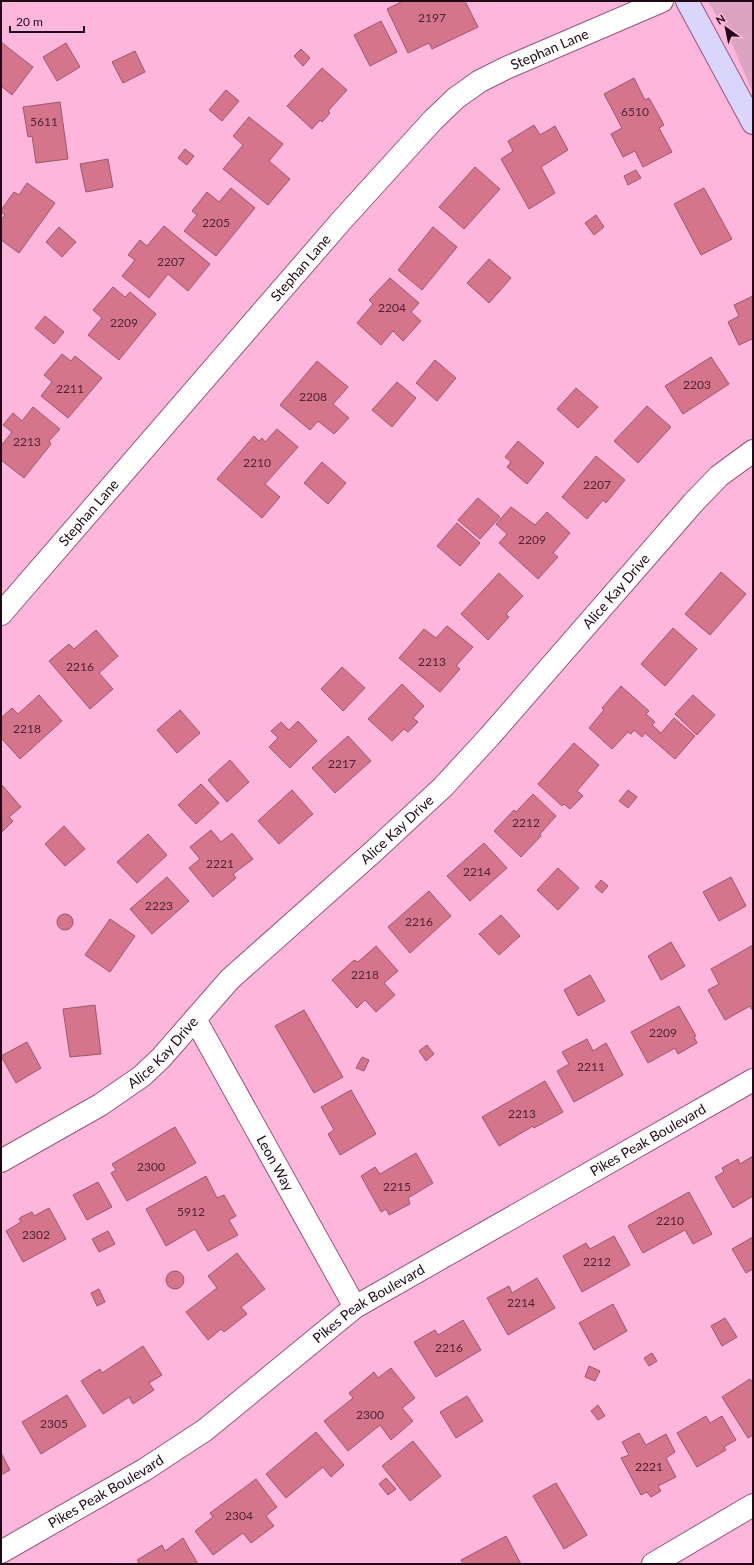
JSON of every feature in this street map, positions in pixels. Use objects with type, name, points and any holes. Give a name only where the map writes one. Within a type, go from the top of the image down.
[{"type":"main road","points":[[687,1],[753,123]]},
{"type":"street","name":"Stephan Lane","points":[[1,614],[342,220],[433,120],[456,98],[480,81],[506,68],[662,1]]},
{"type":"street","name":"Alice Kay Drive","points":[[1,1161],[100,1105],[142,1076],[161,1058],[230,978],[443,787],[489,738],[694,503],[719,476],[753,451]]},
{"type":"street","name":"Leon Way","points":[[195,1019],[355,1307]]},
{"type":"street","name":"Pikes Peak Boulevard","points":[[1,1552],[144,1470],[206,1430],[355,1307],[753,1080]]},
{"type":"street","points":[[653,1564],[753,1506]]},
{"type":"shaded area","points":[[708,1],[753,1],[753,93],[729,37]]},
{"type":"building","points":[[403,1],[465,1],[478,27],[432,49],[429,43],[408,53],[387,9]]},
{"type":"building","points":[[381,21],[397,52],[370,66],[354,35]]},
{"type":"building","points":[[1,42],[33,67],[12,95],[1,86]]},
{"type":"building","points":[[66,43],[80,67],[57,81],[43,57]]},
{"type":"building","points":[[301,49],[310,58],[303,66],[294,56]]},
{"type":"building","points":[[135,51],[145,72],[123,83],[112,62]]},
{"type":"building","points":[[322,68],[347,90],[328,111],[330,113],[322,122],[320,120],[312,129],[287,106]]},
{"type":"building","points":[[634,78],[645,100],[649,98],[664,125],[659,128],[672,152],[643,167],[635,151],[623,157],[611,134],[622,128],[604,94]]},
{"type":"building","points":[[226,90],[239,101],[222,121],[209,110]]},
{"type":"building","points":[[60,102],[68,159],[36,163],[32,136],[28,137],[23,107]]},
{"type":"building","points":[[249,117],[283,144],[269,161],[290,179],[268,205],[223,169],[243,145],[233,136]]},
{"type":"building","points":[[534,125],[540,135],[555,126],[568,150],[541,167],[555,193],[529,209],[501,159],[513,151],[508,141]]},
{"type":"building","points":[[185,149],[194,156],[187,165],[178,158]]},
{"type":"building","points":[[108,159],[113,187],[86,192],[80,164]]},
{"type":"building","points":[[475,167],[500,189],[464,229],[439,207]]},
{"type":"building","points":[[636,170],[641,178],[628,185],[624,176]]},
{"type":"building","points":[[27,183],[55,203],[19,253],[1,240],[1,220],[5,215],[1,212],[1,210],[14,192],[19,195]]},
{"type":"building","points":[[231,188],[255,208],[216,256],[184,231],[197,215],[192,211],[207,192],[219,202]]},
{"type":"building","points":[[704,188],[732,239],[701,255],[674,204]]},
{"type":"building","points":[[596,215],[604,227],[594,235],[585,223]]},
{"type":"building","points":[[164,226],[210,264],[188,291],[168,274],[149,298],[122,276],[135,260],[128,255],[140,240],[147,246]]},
{"type":"building","points":[[59,227],[76,242],[62,257],[46,242]]},
{"type":"building","points":[[433,227],[457,247],[422,290],[398,270]]},
{"type":"building","points":[[489,259],[511,278],[489,303],[467,283]]},
{"type":"building","points":[[390,278],[419,303],[411,312],[421,321],[403,341],[393,331],[381,345],[357,323],[373,304],[369,300]]},
{"type":"building","points":[[113,287],[125,297],[130,292],[156,314],[119,360],[88,335],[102,318],[93,310]]},
{"type":"building","points":[[753,296],[753,342],[752,339],[739,345],[728,322],[739,316],[734,305]]},
{"type":"building","points":[[45,316],[64,332],[54,344],[35,328]]},
{"type":"building","points":[[62,354],[71,361],[75,356],[102,378],[68,418],[41,396],[52,382],[44,375]]},
{"type":"building","points":[[711,357],[729,384],[683,414],[665,386]]},
{"type":"building","points":[[435,360],[456,378],[437,401],[416,383]]},
{"type":"building","points":[[317,361],[348,387],[333,404],[349,418],[334,434],[318,421],[310,430],[280,405]]},
{"type":"building","points":[[397,382],[416,398],[392,427],[372,410]]},
{"type":"building","points":[[576,388],[598,407],[578,428],[557,409]]},
{"type":"building","points":[[647,406],[671,427],[638,463],[614,441]]},
{"type":"building","points":[[33,407],[60,429],[49,441],[51,444],[24,478],[1,460],[1,446],[12,432],[3,425],[13,413],[22,421]]},
{"type":"building","points":[[277,429],[298,447],[265,484],[280,497],[262,518],[217,479],[254,436],[259,441],[262,438],[265,442]]},
{"type":"building","points":[[518,441],[544,463],[527,484],[507,467],[511,462],[505,457]]},
{"type":"building","points":[[596,456],[625,480],[606,503],[603,500],[587,519],[562,497]]},
{"type":"building","points":[[322,462],[346,483],[328,504],[304,483]]},
{"type":"building","points":[[478,498],[500,517],[480,539],[458,520]]},
{"type":"building","points":[[511,507],[535,525],[547,512],[570,533],[553,553],[558,557],[538,579],[499,543],[507,534],[496,524]]},
{"type":"building","points":[[457,523],[480,543],[460,566],[437,546]]},
{"type":"building","points":[[721,572],[746,594],[710,635],[685,614]]},
{"type":"building","points":[[499,573],[523,596],[506,614],[509,617],[488,640],[461,614]]},
{"type":"building","points":[[447,626],[473,647],[456,666],[460,669],[440,692],[399,658],[424,629],[436,638]]},
{"type":"building","points":[[673,628],[697,649],[665,686],[641,664]]},
{"type":"building","points":[[96,630],[118,656],[99,673],[113,689],[90,709],[49,661],[69,644],[74,649]]},
{"type":"building","points":[[342,667],[365,688],[343,711],[321,689]]},
{"type":"building","points":[[402,684],[424,706],[413,718],[418,722],[408,732],[404,729],[392,741],[368,719]]},
{"type":"building","points":[[621,686],[649,711],[646,714],[655,722],[652,725],[661,733],[674,718],[695,736],[675,759],[645,733],[642,737],[634,730],[631,734],[628,732],[612,749],[589,728],[604,710],[602,708]]},
{"type":"building","points":[[39,695],[62,721],[20,759],[1,738],[1,718],[12,708],[18,714]]},
{"type":"building","points":[[693,695],[715,715],[697,735],[675,714]]},
{"type":"building","points":[[180,710],[200,733],[177,753],[157,730]]},
{"type":"building","points":[[298,721],[317,741],[290,768],[269,747],[278,738],[271,731],[281,722],[289,730]]},
{"type":"building","points":[[348,736],[371,761],[335,793],[312,768]]},
{"type":"building","points":[[574,743],[599,765],[577,791],[583,796],[570,809],[564,804],[562,806],[538,784]]},
{"type":"building","points":[[230,760],[249,782],[227,802],[208,780]]},
{"type":"building","points":[[1,784],[21,807],[9,817],[13,821],[2,832]]},
{"type":"building","points":[[201,784],[219,803],[196,824],[178,805]]},
{"type":"building","points":[[292,790],[313,814],[279,844],[258,821]]},
{"type":"building","points":[[628,790],[637,797],[628,808],[619,801]]},
{"type":"building","points":[[533,794],[556,816],[540,834],[541,836],[521,857],[494,831],[514,810],[516,812]]},
{"type":"building","points":[[64,826],[85,849],[65,866],[45,844]]},
{"type":"building","points":[[211,830],[221,842],[232,833],[253,859],[233,874],[236,878],[213,897],[189,868],[200,859],[190,847]]},
{"type":"building","points":[[148,834],[167,855],[137,883],[117,862]]},
{"type":"building","points":[[484,843],[507,868],[470,901],[447,876]]},
{"type":"building","points":[[558,868],[579,888],[558,910],[537,890]]},
{"type":"building","points":[[167,877],[189,901],[152,934],[130,909]]},
{"type":"building","points":[[731,877],[746,906],[719,921],[703,892]]},
{"type":"building","points":[[601,880],[608,886],[602,893],[595,887]]},
{"type":"building","points":[[429,891],[451,916],[410,953],[388,927]]},
{"type":"building","points":[[65,914],[71,916],[73,922],[71,928],[65,930],[59,928],[57,922],[59,916]]},
{"type":"building","points":[[501,915],[520,936],[499,955],[479,934]]},
{"type":"building","points":[[110,919],[135,936],[110,972],[85,955]]},
{"type":"building","points":[[671,942],[685,966],[661,980],[648,956]]},
{"type":"building","points":[[753,945],[753,1011],[750,1006],[725,1020],[708,990],[719,984],[711,969]]},
{"type":"building","points":[[376,946],[398,971],[384,983],[395,995],[376,1012],[365,1000],[357,1008],[332,980],[354,960],[358,962]]},
{"type":"building","points":[[590,975],[605,1001],[578,1016],[564,990]]},
{"type":"building","points":[[95,1005],[101,1054],[70,1057],[63,1009]]},
{"type":"building","points":[[679,1006],[696,1036],[694,1037],[697,1043],[678,1054],[675,1048],[648,1063],[631,1032]]},
{"type":"building","points":[[304,1010],[343,1077],[314,1093],[275,1026]]},
{"type":"building","points":[[587,1039],[593,1051],[606,1043],[623,1075],[574,1102],[557,1071],[569,1064],[562,1052]]},
{"type":"building","points":[[27,1042],[41,1068],[16,1083],[1,1056]]},
{"type":"building","points":[[427,1045],[434,1054],[426,1061],[419,1051]]},
{"type":"building","points":[[362,1057],[369,1060],[364,1071],[356,1068]]},
{"type":"building","points":[[545,1081],[563,1112],[534,1128],[532,1126],[499,1146],[482,1117]]},
{"type":"building","points":[[351,1090],[376,1134],[340,1155],[328,1134],[334,1130],[321,1107]]},
{"type":"building","points":[[175,1127],[196,1163],[127,1201],[111,1173],[116,1170],[112,1164]]},
{"type":"building","points":[[416,1153],[433,1183],[408,1198],[410,1204],[389,1215],[386,1209],[381,1212],[361,1176],[375,1167],[380,1174]]},
{"type":"building","points":[[753,1156],[753,1196],[733,1208],[715,1177],[724,1172],[722,1168],[738,1159],[740,1164]]},
{"type":"building","points":[[206,1176],[217,1198],[224,1195],[236,1216],[229,1220],[238,1235],[208,1251],[195,1229],[166,1246],[146,1209]]},
{"type":"building","points":[[98,1182],[112,1207],[87,1220],[73,1195]]},
{"type":"building","points":[[689,1192],[712,1234],[693,1244],[685,1230],[643,1253],[628,1226]]},
{"type":"building","points":[[49,1208],[66,1239],[23,1262],[6,1231],[21,1222],[19,1219],[21,1217],[32,1212],[34,1216]]},
{"type":"building","points":[[108,1231],[115,1244],[99,1252],[92,1239]]},
{"type":"building","points":[[614,1236],[630,1265],[582,1292],[563,1256],[586,1243],[590,1249]]},
{"type":"building","points":[[753,1237],[753,1269],[746,1273],[732,1249]]},
{"type":"building","points":[[237,1253],[265,1289],[241,1307],[247,1314],[224,1332],[221,1329],[208,1340],[186,1312],[217,1288],[208,1276]]},
{"type":"building","points":[[171,1271],[179,1271],[184,1276],[182,1287],[179,1289],[171,1289],[166,1284],[166,1276]]},
{"type":"building","points":[[537,1278],[555,1308],[508,1335],[487,1298],[509,1286],[512,1293]]},
{"type":"building","points":[[99,1289],[105,1302],[97,1306],[91,1293]]},
{"type":"building","points":[[613,1304],[627,1331],[594,1350],[579,1323]]},
{"type":"building","points":[[725,1318],[737,1337],[722,1346],[711,1326]]},
{"type":"building","points":[[463,1320],[481,1350],[436,1377],[414,1342],[435,1330],[438,1335]]},
{"type":"building","points":[[143,1346],[162,1375],[149,1383],[154,1390],[133,1404],[129,1397],[103,1414],[81,1381],[100,1369],[102,1373]]},
{"type":"building","points":[[652,1353],[657,1361],[649,1366],[644,1358]]},
{"type":"building","points":[[589,1366],[600,1371],[595,1381],[585,1377]]},
{"type":"building","points":[[391,1368],[415,1398],[402,1408],[413,1421],[391,1440],[380,1425],[348,1451],[324,1421],[353,1398],[349,1393],[374,1372],[378,1378]]},
{"type":"building","points":[[750,1379],[753,1383],[753,1435],[748,1438],[722,1397]]},
{"type":"building","points":[[67,1395],[86,1426],[41,1454],[22,1422]]},
{"type":"building","points":[[467,1396],[483,1421],[456,1438],[440,1412]]},
{"type":"building","points":[[598,1405],[605,1416],[598,1420],[591,1411]]},
{"type":"building","points":[[706,1416],[710,1423],[722,1416],[736,1440],[724,1447],[726,1450],[697,1467],[677,1433]]},
{"type":"building","points":[[316,1432],[344,1465],[331,1477],[323,1467],[286,1498],[266,1474]]},
{"type":"building","points":[[639,1433],[646,1445],[666,1434],[675,1452],[666,1458],[676,1477],[658,1486],[661,1491],[651,1497],[647,1492],[641,1495],[621,1458],[629,1455],[622,1442]]},
{"type":"building","points":[[413,1441],[441,1476],[410,1501],[382,1466]]},
{"type":"building","points":[[1,1453],[10,1470],[1,1475]]},
{"type":"building","points":[[386,1478],[396,1489],[388,1495],[379,1484]]},
{"type":"building","points":[[256,1479],[277,1507],[266,1516],[274,1526],[251,1543],[243,1533],[213,1555],[195,1531],[213,1517],[210,1513]]},
{"type":"building","points":[[556,1483],[587,1535],[564,1549],[533,1496]]},
{"type":"building","points":[[506,1536],[521,1564],[463,1564],[461,1560]]},
{"type":"building","points":[[183,1538],[198,1564],[136,1564],[139,1562],[137,1560],[162,1545],[165,1551]]}]
